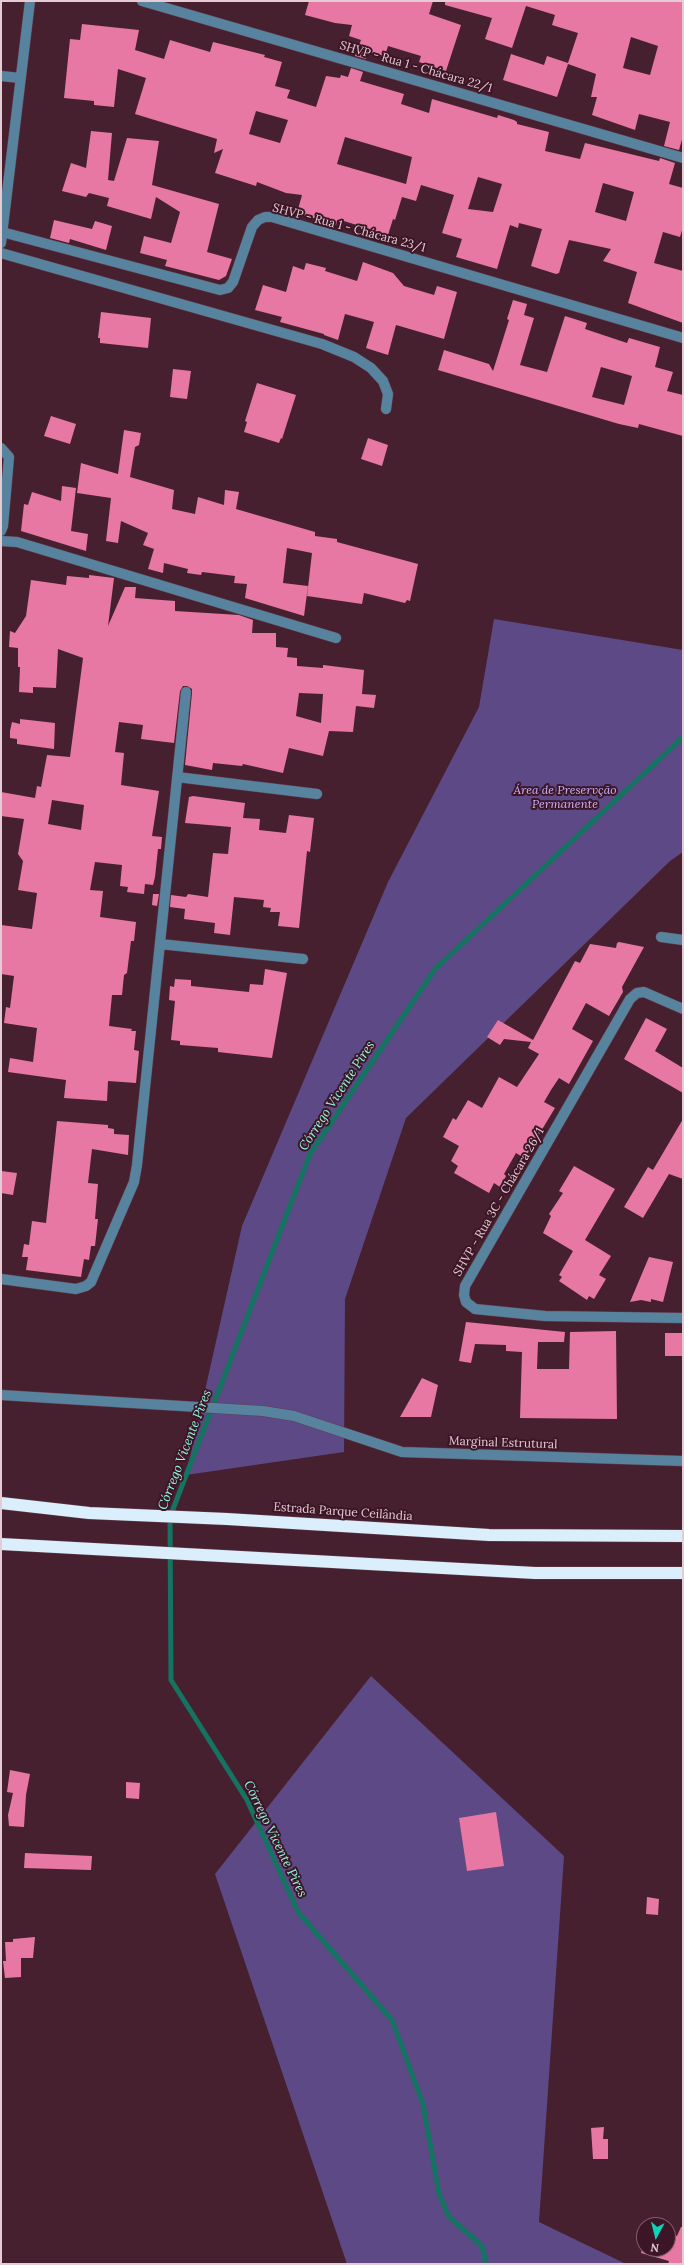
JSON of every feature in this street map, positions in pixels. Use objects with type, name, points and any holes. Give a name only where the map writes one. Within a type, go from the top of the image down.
[{"type":"highway","name":"Estrada Parque Ceilândia","points":[[1,1503],[89,1513],[227,1519],[489,1535],[683,1536]]},
{"type":"highway","points":[[1,1544],[155,1554],[221,1555],[535,1573],[683,1573]]},
{"type":"street","points":[[2,238],[30,1]]},
{"type":"street","name":"SHVP - Rua 1 - Chácara 22/1","points":[[142,1],[683,158]]},
{"type":"street","points":[[1,76],[20,78]]},
{"type":"street","name":"SHVP - Rua 1 - Chácara 23/1","points":[[2,238],[220,290],[228,288],[233,282],[252,227],[258,220],[264,217],[272,217],[683,338]]},
{"type":"street","points":[[1,253],[306,340],[347,354],[371,368],[383,381],[388,394],[386,409]]},
{"type":"street","points":[[1,448],[9,457],[4,526],[1,532]]},
{"type":"street","points":[[1,541],[17,542],[336,638]]},
{"type":"street","points":[[1,1279],[76,1289],[86,1286],[91,1282],[131,1189],[138,1165],[186,692]]},
{"type":"street","points":[[177,777],[317,794]]},
{"type":"street","points":[[661,937],[683,940]]},
{"type":"street","points":[[160,944],[303,960]]},
{"type":"street","name":"SHVP - Rua 3C - Chácara 26/1","points":[[683,1009],[654,994],[644,992],[637,993],[630,998],[465,1286],[464,1295],[466,1302],[475,1309],[545,1316],[683,1318]]},
{"type":"street","name":"Marginal Estrutural","points":[[1,1395],[263,1411],[294,1416],[402,1452],[683,1461]]},
{"type":"green space","name":"Área de Preservção Permanente","points":[[494,619],[683,650],[683,852],[670,861],[406,1118],[345,1299],[344,1452],[186,1475],[242,1226],[388,882],[479,707]]},
{"type":"green space","points":[[371,1676],[564,1856],[539,2222],[626,2264],[347,2264],[215,1874]]},
{"type":"building","points":[[309,1],[433,1],[429,14],[461,25],[446,71],[419,62],[421,56],[388,46],[385,56],[368,52],[366,59],[355,56],[361,40],[349,36],[352,25],[335,23],[305,15]]},
{"type":"building","points":[[445,1],[683,1],[683,136],[679,150],[664,146],[670,122],[639,114],[635,130],[592,115],[597,97],[591,97],[596,74],[568,64],[557,97],[503,80],[511,54],[544,65],[547,56],[568,63],[578,33],[552,25],[555,15],[526,6],[512,48],[485,39],[492,18],[445,5]],"holes":[[[631,37],[658,46],[650,75],[623,68]]]},
{"type":"building","points":[[82,24],[139,30],[135,50],[164,59],[170,40],[210,52],[213,42],[265,55],[264,57],[282,62],[275,86],[290,90],[287,98],[316,107],[326,76],[340,78],[341,75],[348,77],[351,68],[363,72],[360,81],[404,94],[401,104],[429,113],[432,99],[497,118],[498,115],[514,120],[517,124],[549,132],[545,151],[580,159],[585,143],[659,161],[660,158],[675,163],[669,184],[683,188],[683,227],[680,237],[663,232],[654,263],[683,271],[683,323],[628,303],[637,272],[603,261],[611,249],[569,240],[559,273],[556,274],[531,266],[542,229],[519,223],[518,228],[510,225],[497,269],[456,257],[462,239],[442,233],[454,195],[421,185],[416,201],[402,197],[395,220],[393,219],[388,235],[344,221],[337,220],[336,225],[297,213],[302,195],[286,193],[257,182],[256,186],[215,173],[223,149],[214,153],[217,139],[135,114],[146,78],[118,69],[114,107],[94,105],[94,101],[64,98],[70,39],[80,40]],"holes":[[[256,111],[288,120],[280,143],[249,134]],[[345,137],[412,157],[406,184],[337,164]],[[478,177],[502,184],[493,212],[468,209]],[[603,183],[634,192],[626,221],[595,212]]]},
{"type":"building","points":[[91,131],[112,133],[108,180],[114,181],[127,138],[159,141],[152,185],[219,204],[207,252],[232,259],[226,276],[219,280],[165,266],[167,260],[140,253],[144,236],[171,243],[180,212],[156,197],[151,219],[107,206],[109,198],[89,193],[86,197],[62,191],[71,163],[86,168]]},
{"type":"building","points":[[54,220],[92,229],[95,221],[112,226],[106,250],[70,239],[69,243],[50,238]]},
{"type":"building","points":[[363,262],[393,273],[404,286],[434,295],[437,286],[457,292],[444,339],[396,325],[388,355],[366,348],[374,322],[345,314],[338,340],[324,334],[280,322],[282,317],[255,310],[263,285],[286,292],[293,266],[304,270],[306,263],[326,268],[325,271],[357,281]]},
{"type":"building","points":[[513,300],[527,304],[524,315],[534,318],[520,365],[547,372],[565,316],[587,323],[585,329],[627,343],[629,338],[660,347],[655,367],[673,372],[667,391],[683,395],[683,436],[639,424],[638,428],[619,424],[438,370],[444,350],[489,364],[493,371],[509,320],[507,319]],"holes":[[[601,367],[632,376],[624,405],[592,397]]]},
{"type":"building","points":[[101,312],[151,318],[148,348],[100,343],[100,338],[98,338]]},
{"type":"building","points":[[173,369],[191,371],[187,399],[170,397]]},
{"type":"building","points":[[257,383],[296,395],[282,439],[281,438],[279,443],[244,432],[247,422],[245,421]]},
{"type":"building","points":[[51,416],[76,424],[70,444],[44,436]]},
{"type":"building","points":[[124,430],[141,433],[139,445],[135,447],[130,477],[174,490],[172,509],[195,514],[198,497],[224,505],[225,490],[239,492],[236,509],[315,532],[315,536],[337,539],[337,542],[418,564],[410,601],[407,600],[405,603],[364,593],[362,604],[307,596],[312,553],[287,548],[283,583],[308,586],[304,616],[245,598],[247,584],[234,583],[235,576],[202,572],[201,575],[187,573],[188,569],[164,563],[163,573],[148,569],[154,549],[143,545],[148,533],[121,521],[118,543],[106,541],[111,498],[77,493],[81,463],[118,474]]},
{"type":"building","points":[[368,438],[388,445],[382,466],[361,459]]},
{"type":"building","points":[[62,486],[76,488],[71,531],[88,534],[86,551],[21,531],[24,504],[28,505],[32,492],[61,501]]},
{"type":"building","points":[[89,575],[114,578],[108,626],[125,587],[136,587],[135,598],[175,601],[175,611],[239,615],[253,620],[252,633],[276,633],[276,647],[288,648],[287,657],[297,658],[297,666],[323,668],[323,665],[364,670],[362,694],[376,695],[374,708],[356,706],[353,732],[329,731],[323,756],[289,748],[283,773],[243,764],[242,766],[213,763],[212,770],[185,765],[192,693],[192,689],[187,686],[183,686],[180,691],[174,743],[141,739],[143,725],[119,722],[115,752],[124,753],[121,785],[159,791],[152,836],[162,837],[161,849],[158,849],[153,885],[145,884],[144,894],[127,892],[128,887],[120,886],[122,865],[95,862],[90,890],[103,891],[100,917],[136,922],[134,941],[131,941],[127,973],[124,975],[122,995],[112,995],[109,1026],[132,1029],[131,1031],[136,1031],[134,1050],[139,1051],[136,1083],[108,1081],[107,1101],[64,1098],[66,1080],[8,1072],[10,1058],[33,1062],[37,1028],[4,1023],[6,1007],[10,1008],[14,976],[1,974],[1,925],[32,929],[37,893],[18,890],[23,861],[18,854],[24,819],[1,816],[1,792],[35,798],[37,786],[41,787],[47,755],[70,757],[83,658],[58,649],[56,688],[33,687],[33,693],[19,692],[20,667],[18,667],[18,648],[9,647],[10,631],[15,633],[26,616],[31,580],[66,585],[67,576],[89,578]],"holes":[[[299,693],[323,694],[321,723],[296,716]],[[52,800],[84,805],[81,830],[48,824]]]},
{"type":"building","points":[[20,719],[55,723],[54,749],[17,744],[17,739],[10,738],[12,722],[20,724]]},
{"type":"building","points":[[193,796],[245,803],[243,818],[260,819],[259,830],[286,833],[289,815],[314,818],[310,852],[307,851],[299,928],[278,926],[280,912],[270,912],[271,908],[263,907],[264,900],[234,897],[230,935],[214,933],[215,923],[184,919],[185,909],[170,907],[171,895],[186,897],[188,894],[208,897],[213,853],[228,854],[231,827],[185,823],[189,797]]},
{"type":"building","points":[[153,894],[159,894],[157,906],[152,905]]},
{"type":"building","points":[[619,942],[644,947],[622,987],[623,992],[609,1016],[586,1003],[572,1029],[593,1041],[569,1084],[559,1078],[544,1102],[555,1108],[526,1156],[524,1158],[516,1153],[504,1174],[506,1176],[500,1187],[494,1183],[489,1193],[454,1173],[458,1166],[451,1161],[459,1146],[443,1137],[453,1118],[456,1120],[468,1100],[482,1108],[499,1077],[517,1087],[539,1054],[528,1048],[531,1042],[504,1039],[500,1045],[487,1037],[498,1020],[533,1040],[575,961],[580,963],[590,944],[616,948],[617,943]]},
{"type":"building","points":[[265,969],[287,973],[272,1058],[218,1052],[218,1048],[180,1045],[180,1041],[171,1040],[175,1001],[169,1000],[170,986],[174,987],[175,979],[191,980],[191,986],[249,992],[250,984],[263,985]]},
{"type":"building","points":[[646,1018],[667,1029],[655,1051],[683,1068],[683,1093],[624,1059]]},
{"type":"building","points":[[683,1119],[683,1179],[669,1174],[643,1218],[624,1207],[648,1167],[653,1170]]},
{"type":"building","points":[[57,1121],[108,1125],[108,1128],[114,1129],[114,1134],[129,1135],[128,1155],[92,1149],[88,1183],[98,1184],[95,1219],[98,1219],[95,1246],[91,1246],[89,1260],[84,1259],[81,1277],[26,1270],[28,1257],[22,1257],[24,1244],[29,1245],[32,1221],[46,1223]]},
{"type":"building","points":[[574,1166],[615,1189],[585,1240],[611,1256],[599,1275],[606,1279],[594,1299],[589,1296],[587,1300],[559,1281],[562,1277],[559,1275],[573,1251],[543,1233],[551,1216],[549,1214],[563,1193],[559,1191]]},
{"type":"building","points":[[1,1171],[17,1173],[13,1195],[1,1193]]},
{"type":"building","points":[[649,1257],[673,1262],[663,1302],[651,1299],[651,1302],[641,1300],[630,1302]]},
{"type":"building","points":[[466,1322],[565,1332],[564,1342],[538,1342],[537,1369],[569,1369],[570,1332],[616,1331],[617,1419],[520,1418],[522,1352],[506,1351],[506,1345],[475,1344],[471,1363],[459,1361]]},
{"type":"building","points":[[665,1333],[683,1333],[683,1356],[665,1356]]},
{"type":"building","points":[[422,1378],[438,1385],[431,1417],[400,1417]]},
{"type":"building","points":[[10,1770],[30,1774],[26,1795],[24,1827],[9,1826],[8,1815],[13,1793],[7,1792]]},
{"type":"building","points":[[126,1782],[140,1783],[139,1799],[126,1798]]},
{"type":"building","points":[[496,1812],[504,1866],[467,1871],[459,1818]]},
{"type":"building","points":[[25,1853],[92,1856],[91,1870],[24,1868]]},
{"type":"building","points":[[647,1897],[659,1899],[658,1915],[646,1914]]},
{"type":"building","points":[[35,1937],[33,1958],[21,1958],[21,1977],[5,1978],[3,1961],[6,1961],[5,1942],[13,1942],[13,1939]]},
{"type":"building","points":[[604,2127],[603,2139],[608,2139],[608,2159],[593,2159],[591,2128]]},
{"type":"building","points":[[681,2227],[683,2227],[683,2264],[668,2264],[669,2261],[655,2257],[676,2257],[677,2236]]},
{"type":"waterway","name":"Córrego Vicente Pires","points":[[486,2264],[482,2246],[449,2217],[439,2194],[423,2104],[392,2020],[298,1912],[247,1800],[171,1680],[170,1517],[310,1154],[435,969],[683,737]]}]
